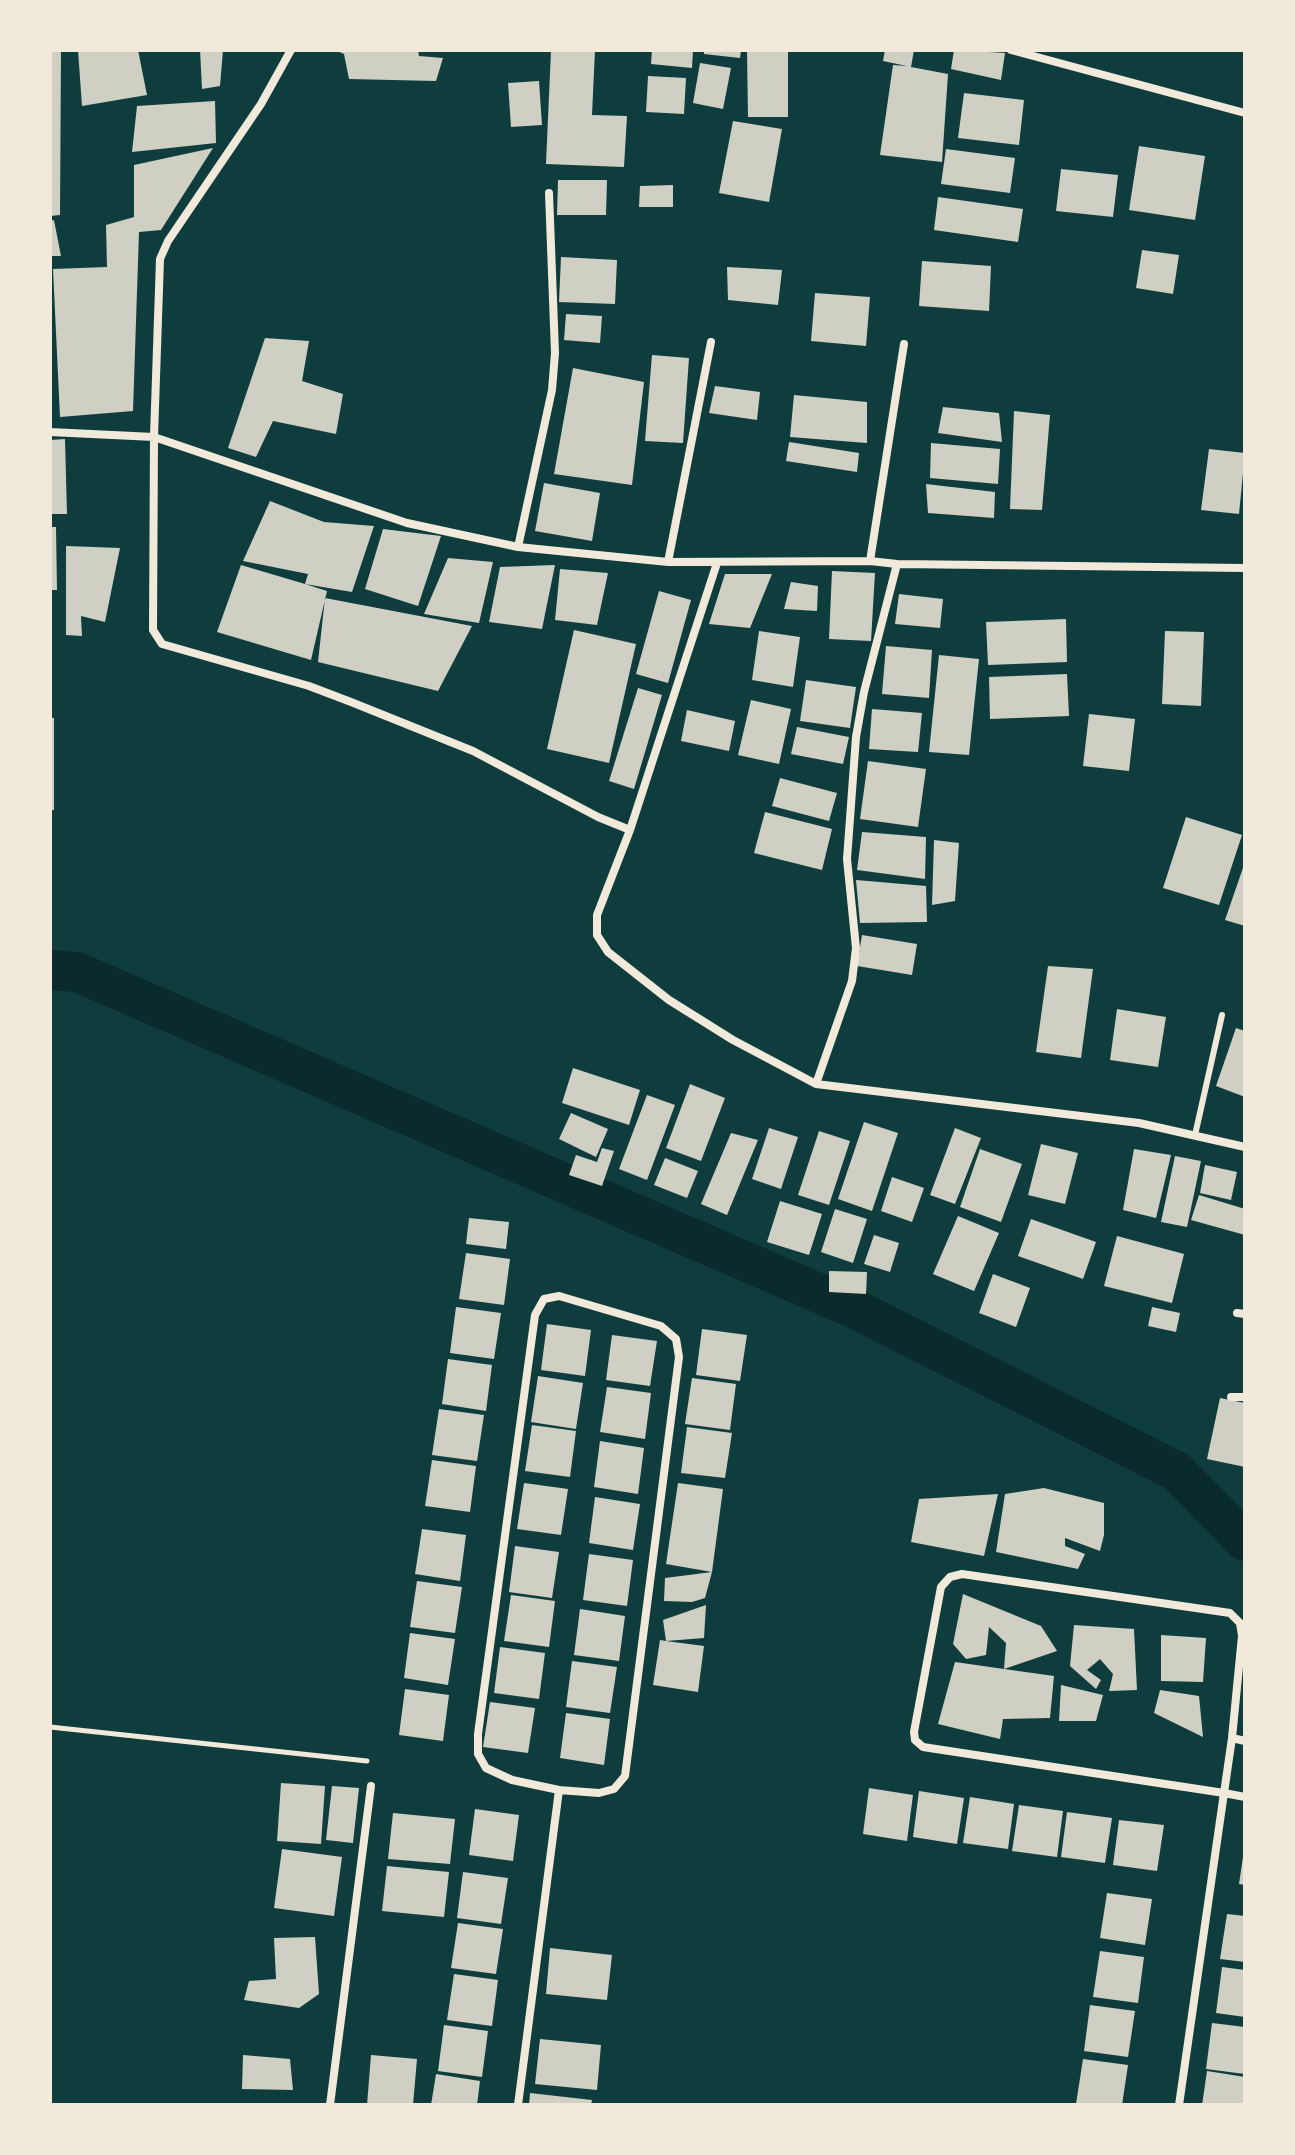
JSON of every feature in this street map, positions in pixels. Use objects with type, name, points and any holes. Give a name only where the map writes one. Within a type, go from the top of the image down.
[{"type":"street","points":[[291,50],[261,104],[168,241],[160,259],[154,437],[153,630],[162,644],[309,686],[473,751],[598,817],[630,830]]},
{"type":"street","points":[[1011,50],[1245,113]]},
{"type":"street","points":[[518,547],[552,390],[555,353],[549,193]]},
{"type":"street","points":[[668,562],[711,342]]},
{"type":"street","points":[[870,561],[904,344]]},
{"type":"street","points":[[50,432],[154,437],[407,523],[518,547],[668,562],[870,561],[897,564],[1245,568]]},
{"type":"street","points":[[717,563],[630,830],[597,915],[597,935],[608,952],[669,1000],[733,1040],[816,1084],[1139,1123],[1245,1147]]},
{"type":"street","points":[[816,1084],[852,981],[856,948],[847,859],[856,737],[864,692],[897,564]]},
{"type":"street","points":[[559,1296],[661,1326],[676,1339],[679,1357],[625,1776],[614,1789],[599,1793],[559,1790],[512,1780],[486,1768],[478,1754],[478,1734],[535,1315],[544,1299],[559,1296]]},
{"type":"street","points":[[1231,1397],[1245,1397]]},
{"type":"street","points":[[1179,2105],[1224,1793],[1232,1738],[1242,1636],[1240,1623],[1230,1613],[962,1574],[950,1577],[941,1587],[914,1732],[915,1740],[923,1747],[1224,1793],[1245,1797]]},
{"type":"street","points":[[1232,1738],[1245,1741]]},
{"type":"street","points":[[330,2105],[371,1786]]},
{"type":"street","points":[[518,2105],[559,1790]]},
{"type":"lane","points":[[1195,1135],[1222,1015]]},
{"type":"path","points":[[50,1727],[373,1762]]},
{"type":"building","points":[[50,50],[61,50],[60,215],[50,216]]},
{"type":"building","points":[[78,50],[138,50],[147,95],[82,106]]},
{"type":"building","points":[[200,50],[223,50],[220,86],[202,89]]},
{"type":"building","points":[[335,50],[418,50],[419,56],[443,58],[436,81],[349,79],[344,54]]},
{"type":"building","points":[[551,50],[595,50],[592,115],[627,116],[624,167],[546,164]]},
{"type":"building","points":[[652,50],[693,50],[692,68],[651,64]]},
{"type":"building","points":[[704,50],[741,50],[740,58],[704,54]]},
{"type":"building","points":[[747,50],[788,50],[788,117],[748,117]]},
{"type":"building","points":[[885,50],[914,50],[911,67],[948,74],[942,162],[880,155],[893,65],[907,66],[883,61]]},
{"type":"building","points":[[954,50],[1005,53],[1001,80],[951,69]]},
{"type":"building","points":[[700,63],[731,68],[723,109],[693,103]]},
{"type":"building","points":[[648,76],[686,78],[684,114],[646,112]]},
{"type":"building","points":[[539,81],[542,125],[511,127],[508,83]]},
{"type":"building","points":[[964,93],[1024,100],[1019,145],[958,138]]},
{"type":"building","points":[[215,101],[216,143],[132,152],[137,106]]},
{"type":"building","points":[[733,121],[782,129],[769,202],[719,193]]},
{"type":"building","points":[[1139,146],[1205,156],[1195,220],[1129,210]]},
{"type":"building","points":[[213,148],[161,230],[139,232],[133,411],[60,417],[53,269],[107,267],[106,225],[134,217],[134,165]]},
{"type":"building","points":[[946,149],[1015,158],[1010,193],[941,184]]},
{"type":"building","points":[[1061,169],[1118,175],[1113,217],[1056,211]]},
{"type":"building","points":[[558,180],[607,180],[606,215],[557,215]]},
{"type":"building","points":[[673,185],[673,207],[639,207],[640,186]]},
{"type":"building","points":[[938,197],[1023,209],[1018,242],[934,230]]},
{"type":"building","points":[[54,220],[61,256],[50,256],[50,221]]},
{"type":"building","points":[[1142,250],[1179,255],[1173,294],[1136,288]]},
{"type":"building","points":[[561,257],[617,260],[615,304],[559,302]]},
{"type":"building","points":[[922,261],[991,266],[989,311],[919,306]]},
{"type":"building","points":[[727,267],[782,270],[778,305],[728,300]]},
{"type":"building","points":[[815,293],[870,297],[866,346],[811,341]]},
{"type":"building","points":[[566,314],[602,316],[600,343],[564,340]]},
{"type":"building","points":[[265,338],[309,341],[302,381],[343,394],[336,434],[273,421],[256,457],[228,448]]},
{"type":"building","points":[[652,355],[689,358],[683,443],[645,441]]},
{"type":"building","points":[[573,368],[644,382],[632,485],[554,474]]},
{"type":"building","points":[[715,386],[760,392],[757,420],[709,413]]},
{"type":"building","points":[[794,395],[867,402],[867,443],[790,437]]},
{"type":"building","points":[[943,407],[999,413],[1002,442],[938,433]]},
{"type":"building","points":[[1014,411],[1050,415],[1042,510],[1010,509]]},
{"type":"building","points":[[65,439],[67,514],[50,514],[50,440]]},
{"type":"building","points":[[789,442],[859,453],[857,472],[786,461]]},
{"type":"building","points":[[931,443],[1000,449],[998,484],[930,478]]},
{"type":"building","points":[[1209,449],[1245,453],[1239,514],[1201,510]]},
{"type":"building","points":[[544,483],[600,493],[592,541],[535,531]]},
{"type":"building","points":[[926,484],[995,492],[994,518],[928,513]]},
{"type":"building","points":[[270,501],[324,522],[374,526],[352,592],[305,584],[308,574],[243,561]]},
{"type":"building","points":[[50,527],[56,527],[57,590],[50,590]]},
{"type":"building","points":[[383,529],[441,536],[418,606],[365,589]]},
{"type":"building","points":[[66,546],[120,548],[105,622],[81,616],[82,636],[66,635]]},
{"type":"building","points":[[448,558],[493,562],[479,623],[424,614]]},
{"type":"building","points":[[241,565],[327,591],[311,660],[217,632]]},
{"type":"building","points":[[555,565],[542,629],[489,622],[500,567]]},
{"type":"building","points":[[560,569],[608,573],[597,625],[555,620]]},
{"type":"building","points":[[832,571],[875,573],[871,641],[829,639]]},
{"type":"building","points":[[725,574],[772,574],[750,628],[709,624]]},
{"type":"building","points":[[791,582],[818,586],[817,611],[784,609]]},
{"type":"building","points":[[659,591],[691,600],[668,683],[636,674]]},
{"type":"building","points":[[899,594],[943,599],[940,628],[895,624]]},
{"type":"building","points":[[325,598],[472,626],[438,691],[318,662]]},
{"type":"building","points":[[1066,619],[1067,662],[988,665],[986,622]]},
{"type":"building","points":[[574,630],[636,644],[609,763],[547,749]]},
{"type":"building","points":[[759,631],[800,637],[793,687],[752,680]]},
{"type":"building","points":[[1165,631],[1204,632],[1201,706],[1162,704]]},
{"type":"building","points":[[886,646],[932,650],[929,698],[882,694]]},
{"type":"building","points":[[939,655],[979,659],[969,755],[929,752]]},
{"type":"building","points":[[1067,674],[1069,716],[990,719],[989,677]]},
{"type":"building","points":[[806,680],[856,687],[850,728],[800,721]]},
{"type":"building","points":[[638,688],[662,695],[634,789],[609,781]]},
{"type":"building","points":[[751,700],[791,709],[779,764],[738,755]]},
{"type":"building","points":[[872,709],[922,713],[918,752],[869,749]]},
{"type":"building","points":[[687,710],[735,721],[729,751],[681,741]]},
{"type":"building","points":[[1089,714],[1135,719],[1129,771],[1083,766]]},
{"type":"building","points":[[50,718],[54,718],[54,810],[50,810]]},
{"type":"building","points":[[797,727],[849,737],[843,764],[791,754]]},
{"type":"building","points":[[868,761],[926,769],[918,827],[860,819]]},
{"type":"building","points":[[780,778],[837,793],[829,821],[772,806]]},
{"type":"building","points":[[765,812],[832,829],[822,870],[754,853]]},
{"type":"building","points":[[1186,817],[1242,835],[1219,905],[1163,888]]},
{"type":"building","points":[[862,832],[926,837],[925,879],[857,870]]},
{"type":"building","points":[[934,840],[959,843],[955,901],[932,905]]},
{"type":"building","points":[[1245,862],[1245,926],[1225,920]]},
{"type":"building","points":[[856,880],[926,886],[927,922],[860,923]]},
{"type":"building","points":[[862,935],[917,944],[912,975],[857,966]]},
{"type":"building","points":[[1048,966],[1093,969],[1081,1058],[1036,1052]]},
{"type":"building","points":[[1117,1009],[1166,1017],[1158,1067],[1110,1060]]},
{"type":"building","points":[[1236,1028],[1245,1031],[1245,1097],[1216,1086]]},
{"type":"building","points":[[573,1068],[640,1090],[629,1125],[562,1103]]},
{"type":"building","points":[[690,1084],[725,1098],[701,1161],[666,1148]]},
{"type":"building","points":[[647,1095],[675,1105],[647,1180],[619,1169]]},
{"type":"building","points":[[571,1113],[608,1129],[596,1157],[559,1139]]},
{"type":"building","points":[[864,1122],[898,1133],[872,1211],[838,1199]]},
{"type":"building","points":[[769,1128],[798,1137],[781,1189],[752,1179]]},
{"type":"building","points":[[955,1128],[981,1138],[955,1204],[930,1195]]},
{"type":"building","points":[[819,1131],[850,1141],[829,1205],[798,1195]]},
{"type":"building","points":[[731,1133],[758,1140],[727,1215],[701,1204]]},
{"type":"building","points":[[1041,1144],[1078,1153],[1065,1204],[1028,1195]]},
{"type":"building","points":[[602,1148],[614,1151],[602,1186],[569,1175],[576,1155],[597,1162]]},
{"type":"building","points":[[980,1149],[1022,1164],[1001,1222],[960,1207]]},
{"type":"building","points":[[1134,1149],[1171,1155],[1156,1218],[1123,1210]]},
{"type":"building","points":[[1175,1156],[1201,1161],[1187,1227],[1161,1222]]},
{"type":"building","points":[[665,1158],[698,1171],[687,1198],[654,1185]]},
{"type":"building","points":[[1205,1165],[1237,1172],[1231,1200],[1200,1193]]},
{"type":"building","points":[[892,1177],[924,1188],[912,1222],[881,1211]]},
{"type":"building","points":[[1199,1195],[1245,1209],[1245,1235],[1191,1220]]},
{"type":"building","points":[[780,1201],[822,1214],[809,1255],[767,1242]]},
{"type":"building","points":[[835,1209],[867,1219],[853,1263],[821,1252]]},
{"type":"building","points":[[958,1216],[999,1233],[974,1291],[933,1274]]},
{"type":"building","points":[[469,1218],[509,1222],[506,1249],[466,1244]]},
{"type":"building","points":[[1031,1219],[1096,1242],[1083,1279],[1018,1256]]},
{"type":"building","points":[[874,1235],[899,1243],[890,1272],[864,1264]]},
{"type":"building","points":[[1117,1236],[1184,1254],[1172,1303],[1104,1286]]},
{"type":"building","points":[[466,1253],[510,1259],[504,1305],[459,1299]]},
{"type":"building","points":[[829,1271],[867,1272],[866,1294],[829,1292]]},
{"type":"building","points":[[993,1274],[1030,1288],[1016,1327],[979,1313]]},
{"type":"building","points":[[456,1307],[501,1313],[494,1359],[450,1353]]},
{"type":"building","points":[[1152,1307],[1180,1313],[1176,1332],[1148,1326]]},
{"type":"building","points":[[547,1324],[591,1330],[585,1376],[541,1370]]},
{"type":"building","points":[[702,1329],[747,1335],[740,1381],[696,1375]]},
{"type":"building","points":[[612,1335],[657,1341],[650,1386],[606,1380]]},
{"type":"building","points":[[448,1359],[492,1365],[486,1411],[442,1404]]},
{"type":"building","points":[[538,1376],[583,1383],[576,1429],[531,1422]]},
{"type":"building","points":[[692,1378],[736,1384],[730,1430],[685,1424]]},
{"type":"building","points":[[607,1387],[651,1393],[645,1439],[600,1432]]},
{"type":"building","points":[[1220,1398],[1245,1403],[1245,1467],[1207,1459]]},
{"type":"building","points":[[439,1409],[484,1415],[477,1461],[432,1455]]},
{"type":"building","points":[[532,1425],[576,1431],[570,1477],[525,1471]]},
{"type":"building","points":[[687,1427],[732,1433],[725,1478],[681,1473]]},
{"type":"building","points":[[600,1441],[644,1448],[638,1494],[594,1487]]},
{"type":"building","points":[[432,1460],[476,1466],[470,1512],[425,1506]]},
{"type":"building","points":[[524,1483],[568,1489],[561,1535],[517,1529]]},
{"type":"building","points":[[678,1483],[723,1489],[712,1572],[666,1564]]},
{"type":"building","points":[[1044,1488],[1104,1503],[1104,1535],[1100,1551],[1065,1538],[1065,1546],[1085,1554],[1078,1569],[996,1552],[1005,1494]]},
{"type":"building","points":[[998,1494],[984,1556],[911,1542],[919,1499]]},
{"type":"building","points":[[595,1497],[640,1504],[633,1550],[589,1543]]},
{"type":"building","points":[[422,1529],[466,1535],[460,1581],[415,1574]]},
{"type":"building","points":[[515,1546],[559,1552],[552,1598],[509,1592]]},
{"type":"building","points":[[589,1554],[633,1560],[627,1606],[583,1600]]},
{"type":"building","points":[[712,1572],[705,1598],[692,1602],[664,1601],[665,1578]]},
{"type":"building","points":[[417,1581],[462,1587],[455,1633],[410,1627]]},
{"type":"building","points":[[963,1594],[1041,1626],[1057,1651],[1004,1669],[1006,1643],[989,1627],[986,1655],[966,1659],[953,1644]]},
{"type":"building","points":[[511,1595],[555,1601],[549,1647],[504,1641]]},
{"type":"building","points":[[706,1605],[704,1638],[666,1641],[663,1620]]},
{"type":"building","points":[[580,1609],[625,1616],[619,1661],[574,1655]]},
{"type":"building","points":[[1074,1625],[1134,1629],[1137,1690],[1109,1691],[1113,1674],[1100,1659],[1087,1670],[1101,1680],[1096,1689],[1070,1666]]},
{"type":"building","points":[[410,1633],[455,1639],[448,1685],[404,1678]]},
{"type":"building","points":[[1161,1635],[1206,1638],[1203,1682],[1161,1681]]},
{"type":"building","points":[[660,1640],[704,1646],[698,1692],[653,1685]]},
{"type":"building","points":[[500,1647],[545,1653],[539,1699],[494,1693]]},
{"type":"building","points":[[572,1661],[617,1667],[610,1713],[566,1707]]},
{"type":"building","points":[[955,1662],[1054,1676],[1050,1718],[1003,1719],[1000,1739],[938,1724]]},
{"type":"building","points":[[1061,1685],[1103,1695],[1096,1721],[1059,1721]]},
{"type":"building","points":[[405,1689],[449,1695],[443,1741],[399,1735]]},
{"type":"building","points":[[1160,1690],[1199,1696],[1203,1737],[1154,1713]]},
{"type":"building","points":[[490,1702],[535,1708],[528,1753],[483,1747]]},
{"type":"building","points":[[566,1713],[610,1719],[604,1765],[560,1758]]},
{"type":"building","points":[[281,1783],[325,1786],[321,1844],[277,1841]]},
{"type":"building","points":[[332,1786],[359,1788],[353,1843],[326,1840]]},
{"type":"building","points":[[869,1788],[913,1795],[907,1841],[863,1834]]},
{"type":"building","points":[[919,1791],[964,1798],[957,1844],[913,1837]]},
{"type":"building","points":[[970,1797],[1014,1804],[1008,1849],[963,1843]]},
{"type":"building","points":[[1019,1805],[1063,1811],[1057,1857],[1012,1851]]},
{"type":"building","points":[[475,1809],[519,1815],[513,1861],[469,1855]]},
{"type":"building","points":[[1067,1812],[1112,1818],[1105,1863],[1061,1857]]},
{"type":"building","points":[[393,1813],[455,1819],[450,1864],[388,1859]]},
{"type":"building","points":[[1119,1820],[1164,1825],[1157,1871],[1113,1865]]},
{"type":"building","points":[[282,1849],[342,1857],[334,1916],[274,1908]]},
{"type":"building","points":[[1245,1857],[1245,1885],[1239,1884]]},
{"type":"building","points":[[387,1866],[449,1872],[444,1917],[382,1911]]},
{"type":"building","points":[[463,1872],[508,1878],[501,1924],[457,1918]]},
{"type":"building","points":[[1107,1893],[1152,1899],[1145,1945],[1100,1938]]},
{"type":"building","points":[[1227,1914],[1245,1916],[1245,1962],[1220,1959]]},
{"type":"building","points":[[458,1923],[503,1929],[496,1974],[451,1968]]},
{"type":"building","points":[[315,1937],[319,1994],[299,2008],[244,2000],[249,1981],[276,1979],[274,1938]]},
{"type":"building","points":[[550,1948],[612,1955],[607,2000],[546,1994]]},
{"type":"building","points":[[1100,1951],[1144,1957],[1138,2003],[1093,1997]]},
{"type":"building","points":[[1222,1967],[1245,1970],[1245,2017],[1216,2013]]},
{"type":"building","points":[[454,1974],[498,1980],[492,2026],[447,2020]]},
{"type":"building","points":[[1090,2005],[1135,2011],[1128,2057],[1084,2051]]},
{"type":"building","points":[[1212,2023],[1245,2027],[1245,2074],[1206,2069]]},
{"type":"building","points":[[444,2025],[488,2031],[482,2077],[438,2071]]},
{"type":"building","points":[[540,2039],[601,2045],[597,2090],[535,2084]]},
{"type":"building","points":[[243,2055],[290,2059],[293,2090],[242,2089]]},
{"type":"building","points":[[371,2055],[417,2059],[413,2105],[367,2105]]},
{"type":"building","points":[[1083,2059],[1128,2065],[1122,2105],[1076,2104]]},
{"type":"building","points":[[1207,2071],[1245,2077],[1245,2105],[1202,2105]]},
{"type":"building","points":[[436,2074],[480,2081],[477,2105],[431,2105]]},
{"type":"building","points":[[530,2093],[592,2100],[591,2105],[529,2105]]},
{"type":"waterway","points":[[50,970],[77,972],[853,1308],[1176,1471],[1245,1541]]}]
